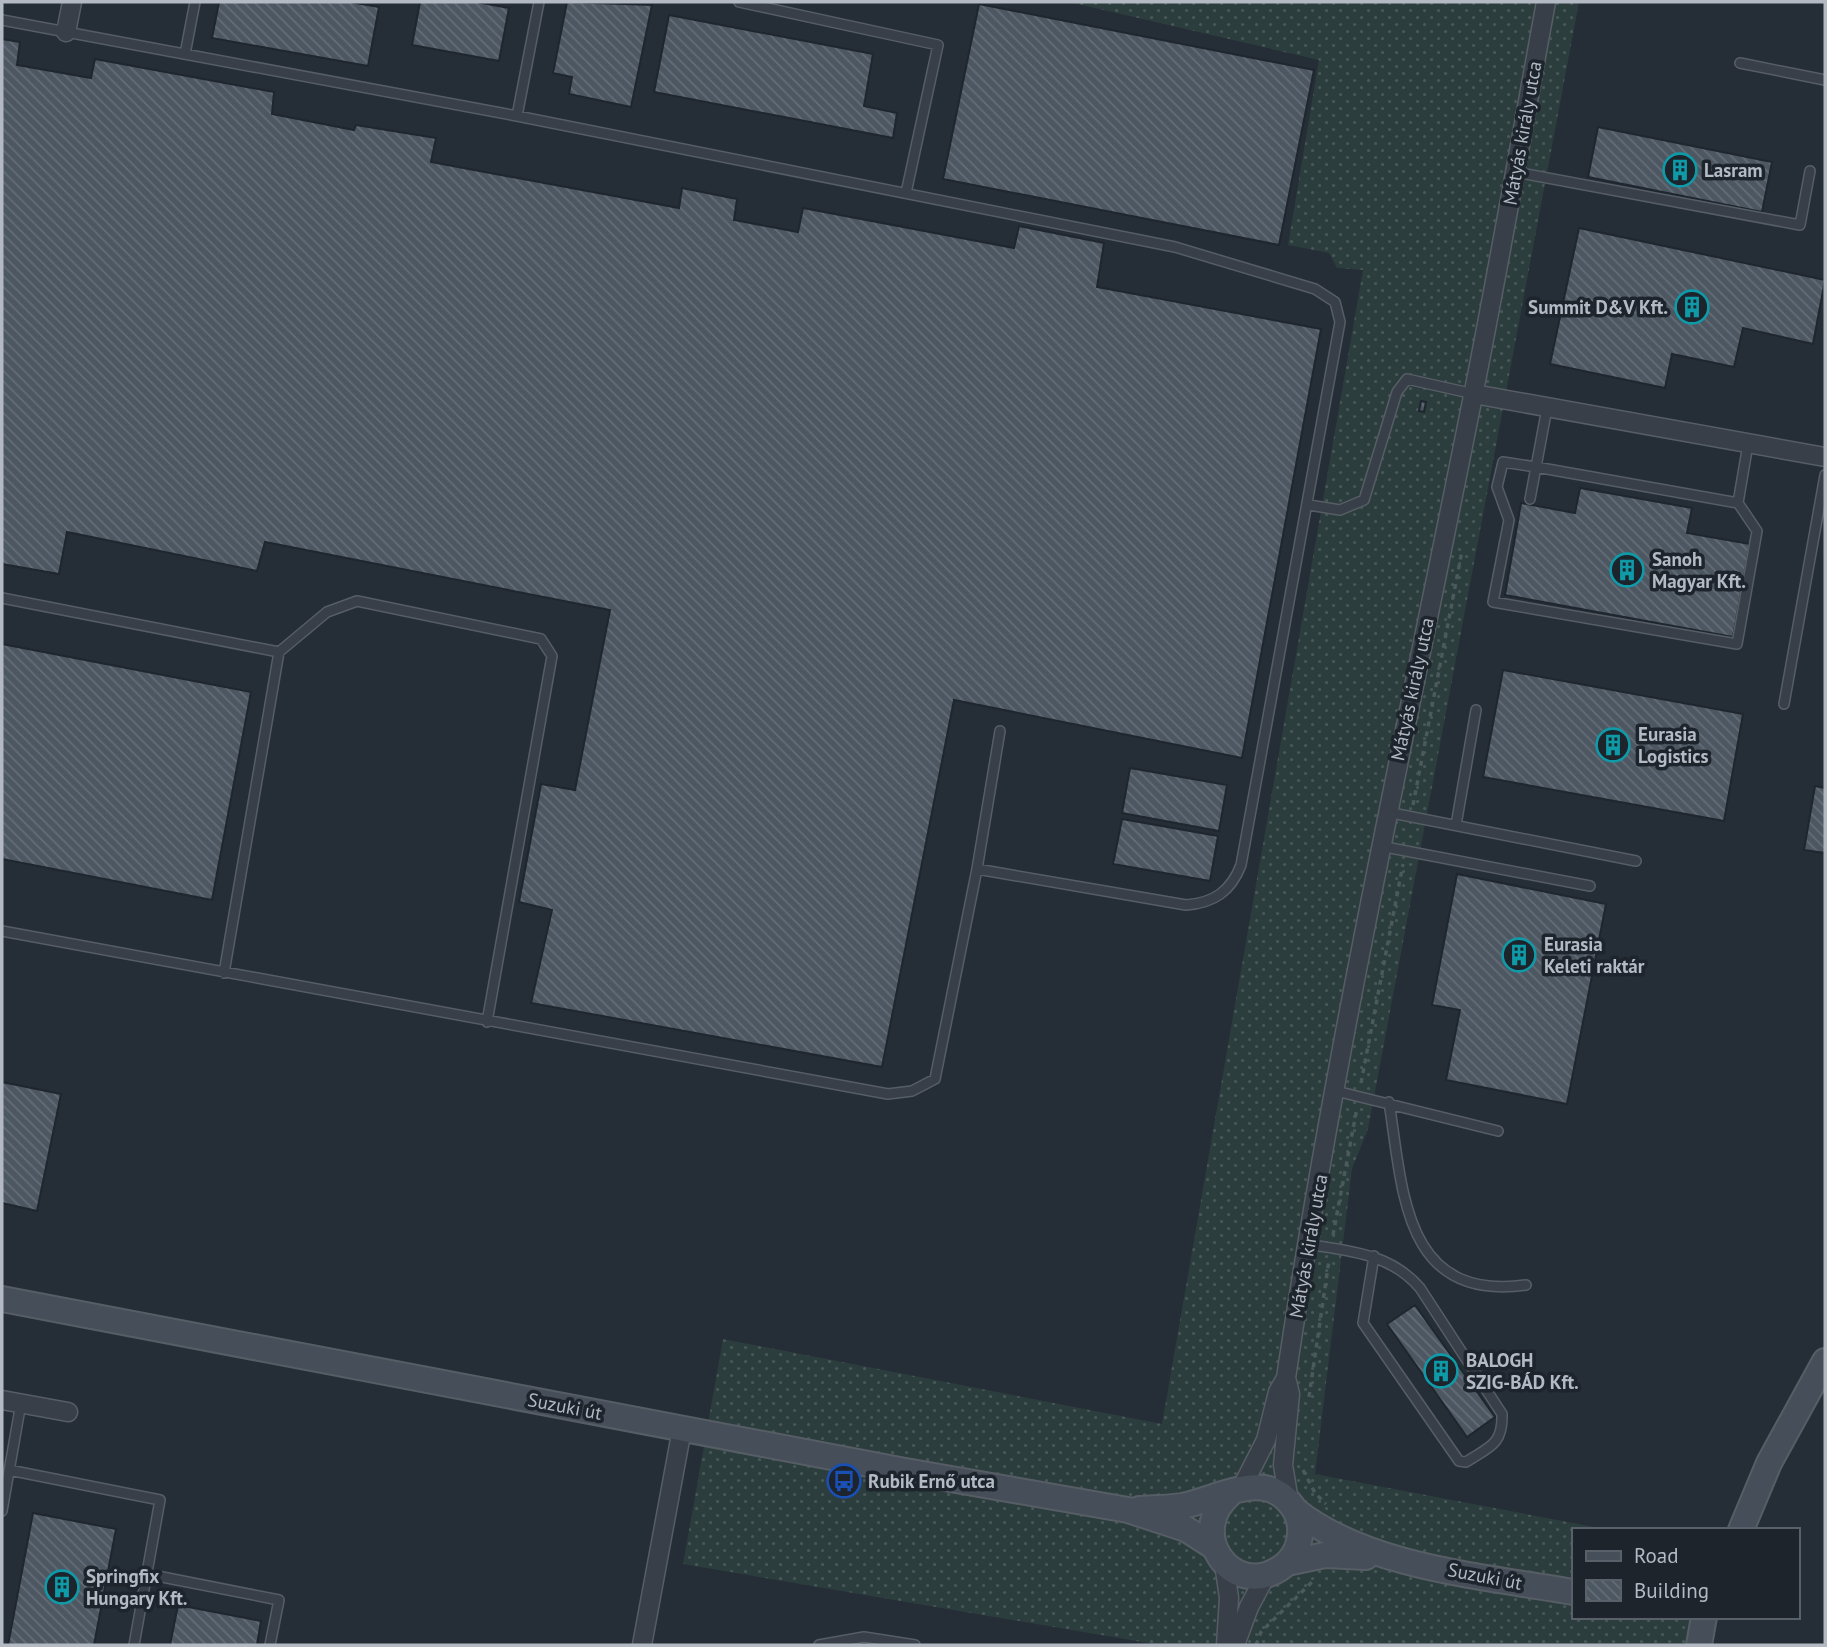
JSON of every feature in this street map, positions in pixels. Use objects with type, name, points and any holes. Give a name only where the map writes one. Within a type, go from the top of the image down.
[{"type":"main road","name":"Suzuki út","points":[[2,1299],[682,1429],[1128,1510]]},
{"type":"main road","points":[[1742,1528],[1769,1463],[1825,1361]]},
{"type":"main road","points":[[1128,1510],[1181,1506],[1264,1487],[1335,1538],[1397,1559]]},
{"type":"main road","points":[[1219,1555],[1212,1519],[1219,1505],[1236,1492]]},
{"type":"main road","points":[[1277,1569],[1300,1539],[1300,1526],[1292,1506]]},
{"type":"main road","points":[[1128,1510],[1186,1529],[1243,1574],[1329,1556],[1397,1559]]},
{"type":"main road","name":"Suzuki út","points":[[1397,1559],[1572,1592]]},
{"type":"main road","points":[[1699,1645],[1704,1619]]},
{"type":"street","points":[[66,32],[72,2]]},
{"type":"street","name":"Mátyás király utca","points":[[1236,1492],[1257,1463],[1278,1392],[1286,1378],[1306,1244],[1386,811],[1474,394],[1546,2]]},
{"type":"street","points":[[1474,394],[1825,457]]},
{"type":"street","name":"Mátyás király utca","points":[[1286,1378],[1290,1394],[1283,1465],[1292,1506]]},
{"type":"street","points":[[2,1400],[68,1412]]},
{"type":"street","points":[[642,1645],[682,1429]]},
{"type":"street","points":[[1219,1555],[1229,1598],[1226,1645]]},
{"type":"street","points":[[1235,1645],[1249,1607],[1277,1569]]},
{"type":"lane","points":[[185,54],[195,2]]},
{"type":"lane","points":[[517,116],[539,2]]},
{"type":"lane","points":[[739,2],[938,44],[906,193]]},
{"type":"lane","points":[[2,20],[517,116],[1175,247],[1326,295],[1335,302],[1340,322],[1309,505],[1241,865],[1228,888],[1210,901],[1186,905],[977,869]]},
{"type":"lane","points":[[1741,63],[1825,79]]},
{"type":"lane","points":[[1515,172],[1800,225],[1810,171]]},
{"type":"lane","points":[[1309,505],[1340,510],[1364,500],[1396,392],[1407,379],[1474,394]]},
{"type":"lane","points":[[1530,499],[1547,408]]},
{"type":"lane","points":[[1738,503],[1503,462],[1497,487],[1509,520],[1493,602],[1737,644],[1757,531],[1738,503],[1748,443]]},
{"type":"lane","points":[[1784,705],[1825,475]]},
{"type":"lane","points":[[2,598],[279,652]]},
{"type":"lane","points":[[224,972],[279,652],[327,612],[357,601],[541,639],[552,656],[488,1022]]},
{"type":"lane","points":[[1456,825],[1476,710]]},
{"type":"lane","points":[[2,931],[888,1094],[912,1091],[935,1079],[977,869],[1000,731]]},
{"type":"lane","points":[[1386,811],[1636,861]]},
{"type":"lane","points":[[1380,846],[1590,886]]},
{"type":"lane","points":[[1336,1091],[1498,1131]]},
{"type":"lane","points":[[1389,1102],[1404,1200],[1417,1238],[1425,1252],[1447,1272],[1476,1284],[1492,1287],[1526,1285]]},
{"type":"lane","points":[[1306,1244],[1374,1256],[1398,1268],[1420,1288],[1502,1414],[1503,1433],[1494,1444],[1466,1462],[1459,1461],[1363,1323],[1374,1256]]},
{"type":"lane","points":[[2,1511],[21,1403]]},
{"type":"lane","points":[[9,1470],[160,1500],[134,1645]]},
{"type":"lane","points":[[147,1574],[279,1600],[270,1645]]},
{"type":"lane","points":[[819,1645],[864,1637],[915,1645]]},
{"type":"path","points":[[1411,817],[1463,546]]},
{"type":"path","points":[[1307,1410],[1331,1248],[1405,851]]},
{"type":"path","points":[[1300,1464],[1315,1493],[1329,1506]]},
{"type":"path","points":[[1256,1645],[1261,1632],[1327,1567],[1329,1556]]},
{"type":"shaded area","points":[[1069,2],[1579,2],[1368,1129],[1352,1169],[1315,1474],[1599,1528],[1572,1528],[1572,1619],[1691,1619],[1685,1645],[1160,1645],[683,1564],[723,1339],[1162,1424],[1363,270],[1337,268],[1329,253],[1288,245],[1319,60]]},
{"type":"building","points":[[219,2],[350,2],[379,7],[368,66],[212,38]]},
{"type":"building","points":[[420,2],[477,2],[509,8],[499,61],[412,45]]},
{"type":"building","points":[[567,2],[652,5],[631,107],[569,94],[572,77],[553,73]]},
{"type":"building","points":[[979,4],[1314,70],[1279,245],[943,179]]},
{"type":"building","points":[[669,15],[873,54],[864,106],[897,113],[893,138],[654,92]]},
{"type":"building","points":[[2,39],[20,42],[17,65],[91,78],[95,59],[274,92],[272,114],[354,130],[356,125],[436,138],[431,162],[679,208],[682,188],[737,199],[734,220],[798,232],[803,208],[1014,248],[1019,226],[1104,243],[1097,287],[1321,329],[1242,758],[954,700],[882,1067],[531,1003],[552,910],[519,902],[541,784],[575,790],[610,610],[265,542],[257,571],[67,532],[59,574],[2,564]]},
{"type":"building","name":"Lasram","points":[[1598,127],[1772,162],[1762,212],[1588,177]]},
{"type":"building","name":"Summit D&V Kft.","points":[[1579,228],[1825,280],[1813,344],[1743,328],[1734,367],[1672,354],[1665,388],[1550,364]]},
{"type":"building","points":[[1421,401],[1426,402],[1424,412],[1419,411]]},
{"type":"building","name":"Sanoh Magyar Kft.","points":[[1580,488],[1692,508],[1687,533],[1750,544],[1733,637],[1505,595],[1521,503],[1575,513]]},
{"type":"building","points":[[2,644],[251,692],[212,900],[2,859]]},
{"type":"building","name":"Eurasia Logistics","points":[[1503,670],[1743,714],[1724,821],[1483,777]]},
{"type":"building","points":[[1130,768],[1227,785],[1219,831],[1122,813]]},
{"type":"building","points":[[1815,786],[1825,788],[1825,853],[1804,850]]},
{"type":"building","points":[[1122,819],[1218,836],[1210,881],[1113,864]]},
{"type":"building","name":"Eurasia Keleti raktár","points":[[1457,874],[1606,904],[1567,1104],[1446,1080],[1460,1010],[1432,1005]]},
{"type":"building","points":[[2,1082],[61,1094],[37,1211],[2,1203]]},
{"type":"building","name":"BALOGH SZIG-BÁD Kft.","points":[[1415,1305],[1495,1417],[1467,1437],[1387,1324]]},
{"type":"building","name":"Springfix Hungary Kft.","points":[[33,1513],[116,1529],[94,1645],[8,1645]]},
{"type":"building","points":[[178,1605],[261,1621],[257,1645],[170,1645]]},
{"type":"place","name":"Lasram","points":[[1680,170]]},
{"type":"place","name":"Summit D&V Kft.","points":[[1692,307]]},
{"type":"place","name":"Sanoh Magyar Kft.","points":[[1627,570]]},
{"type":"place","name":"Eurasia Logistics","points":[[1613,745]]},
{"type":"place","name":"Eurasia Keleti raktár","points":[[1519,955]]},
{"type":"place","name":"BALOGH SZIG-BÁD Kft.","points":[[1441,1371]]},
{"type":"place","name":"Rubik Ernő utca","points":[[844,1481]]},
{"type":"place","name":"Springfix Hungary Kft.","points":[[62,1587]]}]
